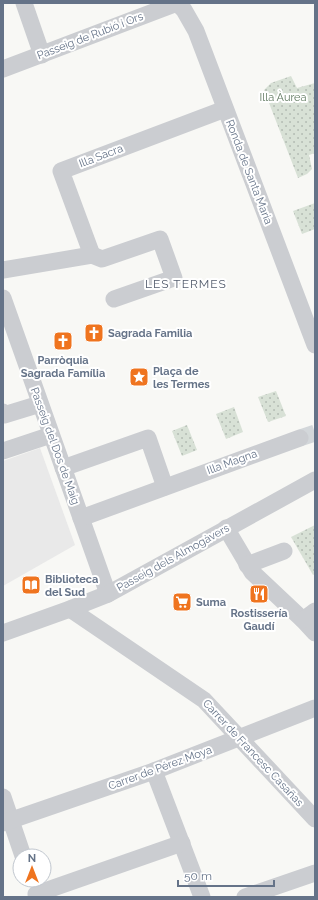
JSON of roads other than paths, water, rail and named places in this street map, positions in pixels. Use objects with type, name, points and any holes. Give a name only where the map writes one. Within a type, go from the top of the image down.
[{"type":"street","points":[[24,3],[42,54]]},
{"type":"street","name":"Passeig de Rubió i Ors","points":[[3,69],[42,54],[143,9],[177,3]]},
{"type":"street","name":"Ronda de Santa Maria","points":[[177,3],[184,10],[196,31],[315,345]]},
{"type":"street","name":"Illa Sacra","points":[[92,255],[61,171],[225,109]]},
{"type":"street","points":[[3,270],[92,255],[102,259],[160,239],[174,278],[114,299]]},
{"type":"street","name":"Passeig del Dos de Maig","points":[[3,298],[108,594]]},
{"type":"street","points":[[3,412],[4,415],[40,404]]},
{"type":"street","points":[[3,451],[51,435]]},
{"type":"street","points":[[63,468],[148,438],[165,487]]},
{"type":"street","name":"Illa Magna","points":[[81,518],[300,438]]},
{"type":"street","name":"Passeig dels Almogàvers","points":[[3,633],[108,594],[315,480]]},
{"type":"street","points":[[226,528],[252,572],[309,616],[315,633]]},
{"type":"street","points":[[247,565],[284,551]]},
{"type":"street","name":"Carrer de Francesc Casañas","points":[[70,609],[204,700],[315,819]]},
{"type":"street","name":"Carrer de Pérez Moya","points":[[7,821],[154,771],[315,708]]},
{"type":"street","points":[[154,771],[202,897]]},
{"type":"street","points":[[3,797],[7,821],[19,848]]},
{"type":"street","points":[[35,890],[182,843]]},
{"type":"street","points":[[245,897],[315,873]]},
{"type":"tunnel","points":[[300,438],[315,433]]},
{"type":"place","name":"Sagrada Familia","points":[[94,333]]},
{"type":"place","name":"Parròquia Sagrada Família","points":[[63,341]]},
{"type":"place","name":"Plaça de les Termes","points":[[139,377]]},
{"type":"place","name":"Biblioteca del Sud","points":[[31,585]]},
{"type":"place","name":"Rostissería Gaudí","points":[[259,594]]},
{"type":"place","name":"Suma","points":[[182,602]]},
{"type":"district","name":"LES TERMES","points":[[186,284]]},
{"type":"park label","name":"Illa Àurea","points":[[283,97]]}]
